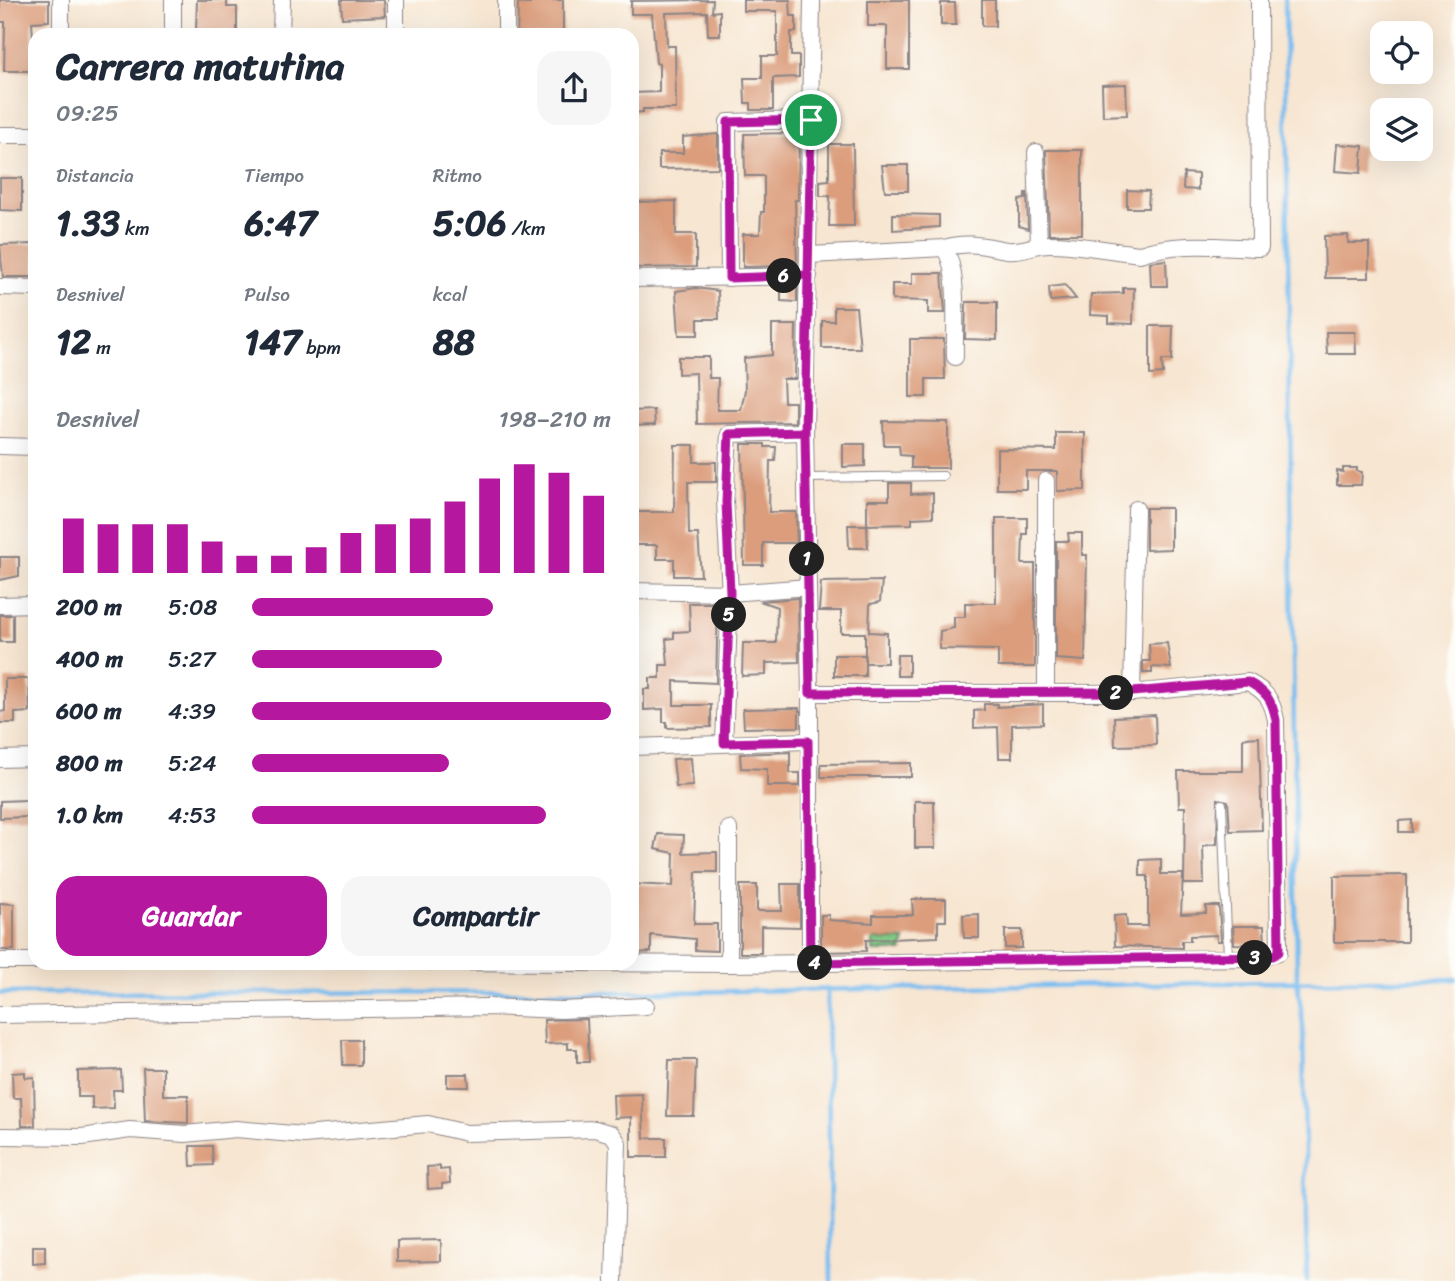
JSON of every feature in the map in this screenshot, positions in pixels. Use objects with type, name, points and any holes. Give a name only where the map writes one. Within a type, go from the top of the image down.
[{"type":"street","points":[[61,0],[61,28]]},
{"type":"street","points":[[173,0],[173,28]]},
{"type":"street","points":[[281,28],[282,0]]},
{"type":"street","points":[[396,0],[396,28]]},
{"type":"street","points":[[506,0],[506,28]]},
{"type":"street","points":[[810,963],[810,693],[805,432],[810,255],[812,0]]},
{"type":"street","points":[[810,255],[975,244],[1030,250],[1039,245],[1140,254],[1177,248],[1260,247],[1259,0]]},
{"type":"street","points":[[729,278],[728,122],[811,120]]},
{"type":"street","points":[[0,135],[28,135]]},
{"type":"street","points":[[1036,152],[1039,245]]},
{"type":"street","points":[[944,248],[951,263],[953,277],[955,357]]},
{"type":"street","points":[[639,279],[809,275]]},
{"type":"street","points":[[0,287],[28,288]]},
{"type":"street","points":[[724,743],[730,593],[726,502],[729,434],[805,432]]},
{"type":"street","points":[[0,446],[28,447]]},
{"type":"street","points":[[1046,481],[1046,693]]},
{"type":"street","points":[[1132,692],[1136,509]]},
{"type":"street","points":[[639,591],[730,593],[808,587]]},
{"type":"street","points":[[0,605],[28,604]]},
{"type":"street","points":[[639,964],[1228,958],[1264,957],[1279,952],[1276,720],[1272,699],[1248,682],[1132,692],[810,693]]},
{"type":"street","points":[[639,747],[808,741]]},
{"type":"street","points":[[0,759],[28,758]]},
{"type":"street","points":[[729,829],[729,964]]},
{"type":"street","points":[[0,961],[28,961]]},
{"type":"street","points":[[0,1015],[488,1007],[561,1010],[646,1006]]},
{"type":"street","points":[[0,1136],[82,1138],[130,1130],[184,1134],[236,1129],[304,1135],[428,1124],[466,1133],[595,1129],[612,1134],[618,1143],[614,1281]]},
{"type":"lane","points":[[806,478],[943,476]]},
{"type":"lane","points":[[1222,804],[1228,958]]},
{"type":"green space","points":[[873,940],[905,940],[902,951],[873,951]]},
{"type":"building","points":[[0,0],[49,0],[49,21],[32,22],[32,28],[28,28],[28,71],[4,71],[5,22],[0,22]]},
{"type":"building","points":[[197,0],[227,0],[227,7],[237,7],[237,28],[196,28]]},
{"type":"building","points":[[341,0],[384,0],[385,16],[342,18]]},
{"type":"building","points":[[530,0],[563,0],[563,28],[517,28],[518,4],[530,4]]},
{"type":"building","points":[[713,0],[712,12],[720,11],[720,35],[708,35],[707,12],[666,13],[667,46],[675,46],[676,109],[643,109],[643,112],[639,112],[639,93],[659,92],[659,64],[656,63],[652,14],[631,14],[631,1]]},
{"type":"building","points":[[743,0],[790,0],[791,16],[796,16],[796,32],[791,32],[791,56],[799,56],[799,77],[773,78],[773,110],[751,110],[751,103],[745,103],[744,78],[762,78],[762,56],[777,56],[777,11],[743,11]]},
{"type":"building","points":[[868,0],[909,0],[909,69],[887,69],[887,26],[868,26]]},
{"type":"building","points":[[982,0],[995,0],[995,26],[982,26]]},
{"type":"building","points":[[941,3],[955,3],[956,25],[941,25]]},
{"type":"building","points":[[1126,84],[1127,115],[1103,116],[1102,85]]},
{"type":"building","points":[[799,133],[798,200],[795,200],[797,266],[743,267],[743,234],[760,234],[761,212],[764,212],[764,176],[745,176],[744,134]]},
{"type":"building","points":[[718,134],[718,168],[659,169],[659,153],[683,153],[683,137]]},
{"type":"building","points":[[829,144],[853,144],[854,226],[829,226],[830,196],[820,196],[820,181],[829,180]]},
{"type":"building","points":[[1337,144],[1363,146],[1361,173],[1335,171]]},
{"type":"building","points":[[1046,150],[1082,150],[1082,234],[1049,234]]},
{"type":"building","points":[[882,165],[908,165],[908,191],[885,191]]},
{"type":"building","points":[[1184,173],[1198,174],[1198,190],[1183,189]]},
{"type":"building","points":[[0,178],[22,178],[22,211],[0,210]]},
{"type":"building","points":[[1127,190],[1149,191],[1148,208],[1127,208]]},
{"type":"building","points":[[1025,193],[1028,229],[1019,226],[1019,200],[1025,199]]},
{"type":"building","points":[[676,201],[676,234],[696,234],[696,267],[639,268],[639,202]]},
{"type":"building","points":[[893,214],[939,215],[939,227],[893,230]]},
{"type":"building","points":[[1348,235],[1348,243],[1369,243],[1369,278],[1325,278],[1324,236]]},
{"type":"building","points":[[28,244],[28,277],[3,277],[0,245]]},
{"type":"building","points":[[1166,260],[1167,286],[1151,286],[1150,262]]},
{"type":"building","points":[[912,273],[942,273],[945,313],[928,313],[928,301],[892,300],[892,284],[912,284]]},
{"type":"building","points":[[1065,285],[1076,299],[1050,301],[1049,287]]},
{"type":"building","points":[[781,287],[797,287],[797,302],[781,301]]},
{"type":"building","points":[[696,288],[718,291],[719,319],[698,319],[698,335],[679,335],[676,291]]},
{"type":"building","points":[[1123,288],[1134,288],[1133,324],[1109,323],[1109,316],[1090,315],[1091,294],[1123,293]]},
{"type":"building","points":[[966,302],[997,302],[997,340],[965,339]]},
{"type":"building","points":[[834,307],[856,307],[860,348],[822,348],[822,321],[834,321]]},
{"type":"building","points":[[772,325],[796,325],[795,379],[783,379],[784,402],[795,402],[795,422],[697,424],[696,373],[678,374],[678,357],[709,357],[709,378],[718,378],[717,410],[741,410],[745,390],[744,358],[772,355]]},
{"type":"building","points":[[1150,326],[1173,326],[1172,360],[1162,360],[1163,374],[1150,375]]},
{"type":"building","points":[[1326,332],[1355,332],[1356,354],[1327,354]]},
{"type":"building","points":[[910,339],[944,339],[945,379],[926,379],[926,397],[910,397]]},
{"type":"building","points":[[654,410],[655,425],[639,426],[639,411]]},
{"type":"building","points":[[883,421],[948,422],[948,468],[911,468],[911,456],[900,455],[899,445],[884,445]]},
{"type":"building","points":[[1056,433],[1085,433],[1085,490],[1057,491],[1057,471],[1026,471],[1026,489],[997,489],[997,449],[1056,450]]},
{"type":"building","points":[[742,444],[776,447],[775,461],[770,461],[769,512],[796,512],[797,543],[763,543],[763,565],[744,565]]},
{"type":"building","points":[[843,444],[865,444],[865,466],[843,467]]},
{"type":"building","points":[[675,445],[694,445],[694,462],[716,462],[716,482],[688,482],[689,534],[698,534],[701,576],[674,576],[674,559],[657,559],[657,545],[639,545],[639,512],[674,512]]},
{"type":"building","points":[[1343,468],[1357,468],[1357,471],[1362,472],[1361,485],[1337,485],[1337,471],[1343,472]]},
{"type":"building","points":[[889,483],[911,483],[911,494],[933,493],[933,517],[912,518],[912,524],[867,525],[867,500],[889,500]]},
{"type":"building","points":[[1146,508],[1171,508],[1171,549],[1146,550]]},
{"type":"building","points":[[996,518],[1027,518],[1027,534],[1023,534],[1022,564],[1035,564],[1035,667],[998,667],[998,650],[939,649],[940,631],[954,628],[954,617],[965,617],[965,603],[996,603]]},
{"type":"building","points":[[848,525],[867,525],[868,548],[849,548]]},
{"type":"building","points":[[1068,533],[1082,533],[1082,555],[1087,555],[1085,661],[1056,659],[1056,541],[1069,541]]},
{"type":"building","points":[[0,557],[19,557],[19,576],[0,580]]},
{"type":"building","points":[[882,581],[880,602],[870,604],[869,632],[887,633],[887,663],[865,663],[865,633],[841,633],[841,611],[819,611],[821,582]]},
{"type":"building","points":[[798,598],[799,662],[766,663],[766,675],[742,676],[743,643],[776,643],[777,607],[760,601]]},
{"type":"building","points":[[689,603],[718,603],[716,683],[674,681],[674,705],[711,705],[711,727],[667,728],[667,722],[663,722],[663,709],[644,710],[644,689],[650,689],[650,678],[660,678],[660,665],[668,665],[666,639],[674,638],[674,632],[690,631]]},
{"type":"building","points":[[0,615],[13,615],[13,642],[0,642]]},
{"type":"building","points":[[1167,643],[1171,668],[1152,667],[1152,673],[1143,673],[1143,661],[1150,661],[1149,644]]},
{"type":"building","points":[[834,655],[865,655],[865,676],[834,676]]},
{"type":"building","points":[[897,655],[909,655],[909,676],[897,676]]},
{"type":"building","points":[[5,679],[28,679],[28,712],[15,713],[15,723],[0,723],[0,712],[5,711]]},
{"type":"building","points":[[984,704],[997,704],[997,707],[1043,704],[1043,724],[1012,725],[1012,758],[999,758],[998,727],[974,728],[974,711],[984,710]]},
{"type":"building","points":[[799,708],[799,727],[744,728],[743,709]]},
{"type":"building","points":[[1155,715],[1156,745],[1115,746],[1114,717]]},
{"type":"building","points":[[1259,737],[1262,830],[1230,831],[1228,801],[1218,799],[1217,844],[1203,846],[1204,884],[1184,884],[1185,807],[1179,807],[1178,771],[1243,771],[1243,738]]},
{"type":"building","points":[[790,752],[790,773],[800,773],[800,786],[767,786],[767,769],[741,768],[740,754]]},
{"type":"building","points":[[691,758],[693,786],[676,787],[673,759]]},
{"type":"building","points":[[911,763],[911,777],[821,777],[821,764]]},
{"type":"building","points":[[27,800],[28,817],[0,818],[0,801]]},
{"type":"building","points":[[915,801],[934,801],[935,848],[915,848]]},
{"type":"building","points":[[1412,820],[1412,832],[1399,832],[1399,821]]},
{"type":"building","points":[[658,834],[684,835],[683,853],[717,852],[717,872],[696,872],[694,924],[717,924],[717,951],[695,950],[695,939],[651,935],[651,952],[639,953],[639,884],[673,886],[674,853],[655,849]]},
{"type":"building","points":[[1161,859],[1161,874],[1183,874],[1181,914],[1206,913],[1206,906],[1219,906],[1221,941],[1217,941],[1217,935],[1190,936],[1190,941],[1182,941],[1182,948],[1115,946],[1114,916],[1126,915],[1127,926],[1148,926],[1148,876],[1140,876],[1140,860]]},
{"type":"building","points":[[1407,875],[1407,942],[1334,942],[1334,876]]},
{"type":"building","points":[[781,884],[800,884],[800,927],[761,926],[761,953],[740,953],[740,885],[757,885],[757,911],[782,911]]},
{"type":"building","points":[[912,899],[946,899],[946,921],[938,921],[938,937],[866,940],[866,951],[821,952],[821,915],[829,915],[829,920],[873,923],[873,915],[913,915]]},
{"type":"building","points":[[0,903],[14,904],[14,950],[0,950]]},
{"type":"building","points":[[979,914],[979,938],[964,938],[963,915]]},
{"type":"building","points":[[1233,926],[1264,926],[1265,945],[1234,944]]},
{"type":"building","points":[[1005,930],[1022,930],[1022,948],[1005,948]]},
{"type":"building","points":[[587,1019],[589,1062],[577,1062],[577,1049],[568,1049],[568,1043],[545,1044],[544,1020]]},
{"type":"building","points":[[342,1040],[361,1040],[361,1065],[343,1065]]},
{"type":"building","points":[[669,1060],[696,1060],[694,1116],[667,1116]]},
{"type":"building","points":[[143,1068],[163,1068],[163,1095],[188,1095],[188,1123],[145,1121]]},
{"type":"building","points":[[121,1070],[122,1090],[113,1090],[114,1108],[92,1109],[92,1097],[78,1097],[78,1071]]},
{"type":"building","points":[[25,1072],[25,1078],[34,1077],[35,1126],[22,1126],[21,1098],[13,1098],[12,1073]]},
{"type":"building","points":[[447,1074],[468,1074],[469,1087],[447,1087]]},
{"type":"building","points":[[642,1094],[644,1138],[666,1138],[666,1157],[631,1157],[631,1117],[614,1118],[613,1095]]},
{"type":"building","points":[[190,1146],[212,1146],[213,1165],[191,1166]]},
{"type":"building","points":[[440,1166],[440,1170],[449,1169],[450,1183],[442,1184],[442,1188],[428,1189],[427,1167]]},
{"type":"building","points":[[441,1240],[441,1261],[397,1262],[397,1241]]},
{"type":"building","points":[[33,1246],[45,1246],[45,1263],[33,1264]]},
{"type":"waterway","points":[[1285,0],[1297,979],[1303,1025],[1307,1281]]},
{"type":"waterway","points":[[0,993],[679,992],[1455,979]]},
{"type":"waterway","points":[[827,988],[831,1281]]},
{"type":"route","points":[[811,120],[728,122],[729,278],[809,275],[807,354],[805,432],[729,434],[726,502],[730,593],[724,743],[808,741],[810,963],[1273,956],[1279,952],[1276,720],[1272,699],[1248,682],[1132,692],[810,693],[805,432],[809,275],[811,120]]}]
